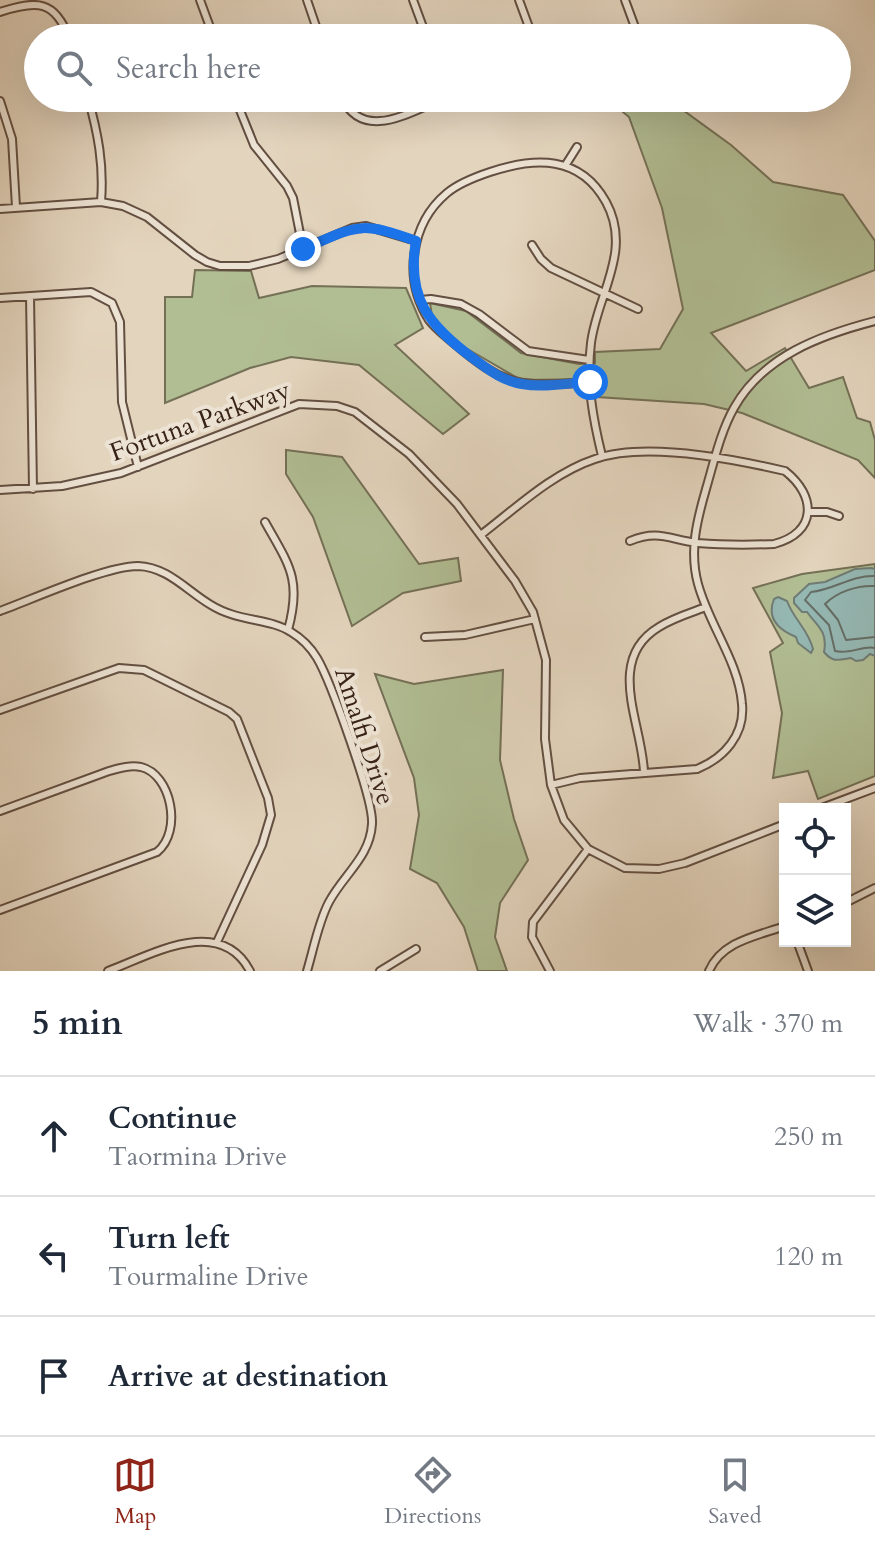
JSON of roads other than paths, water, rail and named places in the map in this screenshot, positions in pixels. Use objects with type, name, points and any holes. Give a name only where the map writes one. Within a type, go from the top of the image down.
[{"type":"street","points":[[209,24],[201,2],[210,0]]},
{"type":"street","points":[[307,0],[315,24]]},
{"type":"street","points":[[413,0],[422,24]]},
{"type":"street","points":[[519,0],[528,24]]},
{"type":"street","points":[[625,0],[634,24]]},
{"type":"street","points":[[0,12],[27,2],[40,2],[58,12],[63,24]]},
{"type":"street","points":[[0,101],[12,139],[16,207]]},
{"type":"street","points":[[92,112],[102,164],[101,202]]},
{"type":"street","points":[[241,112],[254,145],[293,198],[303,249]]},
{"type":"street","points":[[351,112],[354,117],[373,123],[405,112]]},
{"type":"street","points":[[565,166],[577,147]]},
{"type":"street","points":[[590,382],[524,385],[500,377],[436,328],[420,300],[413,272],[416,241],[431,210],[447,193],[464,182],[525,161],[565,166],[584,177],[598,191],[614,221],[617,253],[593,333],[589,360],[593,419],[602,456]]},
{"type":"street","points":[[0,209],[101,202],[123,206],[147,217],[195,255],[220,266],[249,266],[303,249],[352,228],[366,226],[416,241]]},
{"type":"street","points":[[532,245],[551,268],[638,309]]},
{"type":"street","points":[[0,298],[91,292],[112,303],[120,322],[122,402],[138,467]]},
{"type":"street","points":[[30,296],[33,489]]},
{"type":"street","points":[[420,300],[461,304],[528,351],[589,360]]},
{"type":"street","points":[[551,785],[580,778],[684,772],[705,766],[724,753],[739,731],[742,703],[738,683],[697,583],[694,542],[697,520],[715,459],[734,408],[763,372],[809,342],[875,321]]},
{"type":"street","name":"Fortuna Parkway","points":[[0,490],[33,489],[92,480],[138,467],[285,407],[316,403],[355,412],[409,454],[482,534],[515,581],[535,619],[546,660],[545,739],[551,785],[564,820],[588,849],[625,868],[659,869],[685,863],[779,826]]},
{"type":"street","points":[[482,534],[569,470],[602,456],[623,452],[653,450],[785,471],[798,481],[804,491],[808,512],[805,523],[787,541],[774,544],[694,542],[670,535],[646,535],[630,541]]},
{"type":"street","points":[[808,512],[827,512],[839,516]]},
{"type":"street","points":[[0,611],[120,568],[136,566],[162,571],[228,615],[288,630],[294,610],[293,573],[265,522]]},
{"type":"street","points":[[644,773],[628,682],[634,655],[655,628],[706,607]]},
{"type":"street","points":[[425,637],[465,635],[535,619]]},
{"type":"street","name":"Amalfi Drive","points":[[288,630],[306,644],[324,672],[372,813],[369,843],[361,859],[329,901],[307,971]]},
{"type":"street","points":[[0,710],[129,667],[144,670],[229,712],[237,719],[268,798],[271,815],[262,845],[217,942]]},
{"type":"street","points":[[0,811],[125,766],[142,767],[157,777],[165,790],[173,827],[170,838],[157,852],[0,910]]},
{"type":"street","points":[[835,803],[875,788]]},
{"type":"street","points":[[550,971],[532,937],[533,922],[588,849]]},
{"type":"street","points":[[851,900],[875,888]]},
{"type":"street","points":[[709,971],[718,955],[732,945],[779,928]]},
{"type":"street","points":[[108,971],[177,945],[198,941],[217,942],[238,954],[250,971]]},
{"type":"street","points":[[799,947],[808,971]]},
{"type":"street","points":[[380,971],[416,949]]},
{"type":"water","points":[[855,569],[875,569],[875,656],[870,654],[856,661],[851,658],[833,659],[824,652],[821,629],[807,612],[802,612],[794,603],[794,598],[809,584],[825,582]]},
{"type":"water","points":[[778,597],[787,601],[808,636],[813,649],[811,653],[773,618],[772,606]]}]
